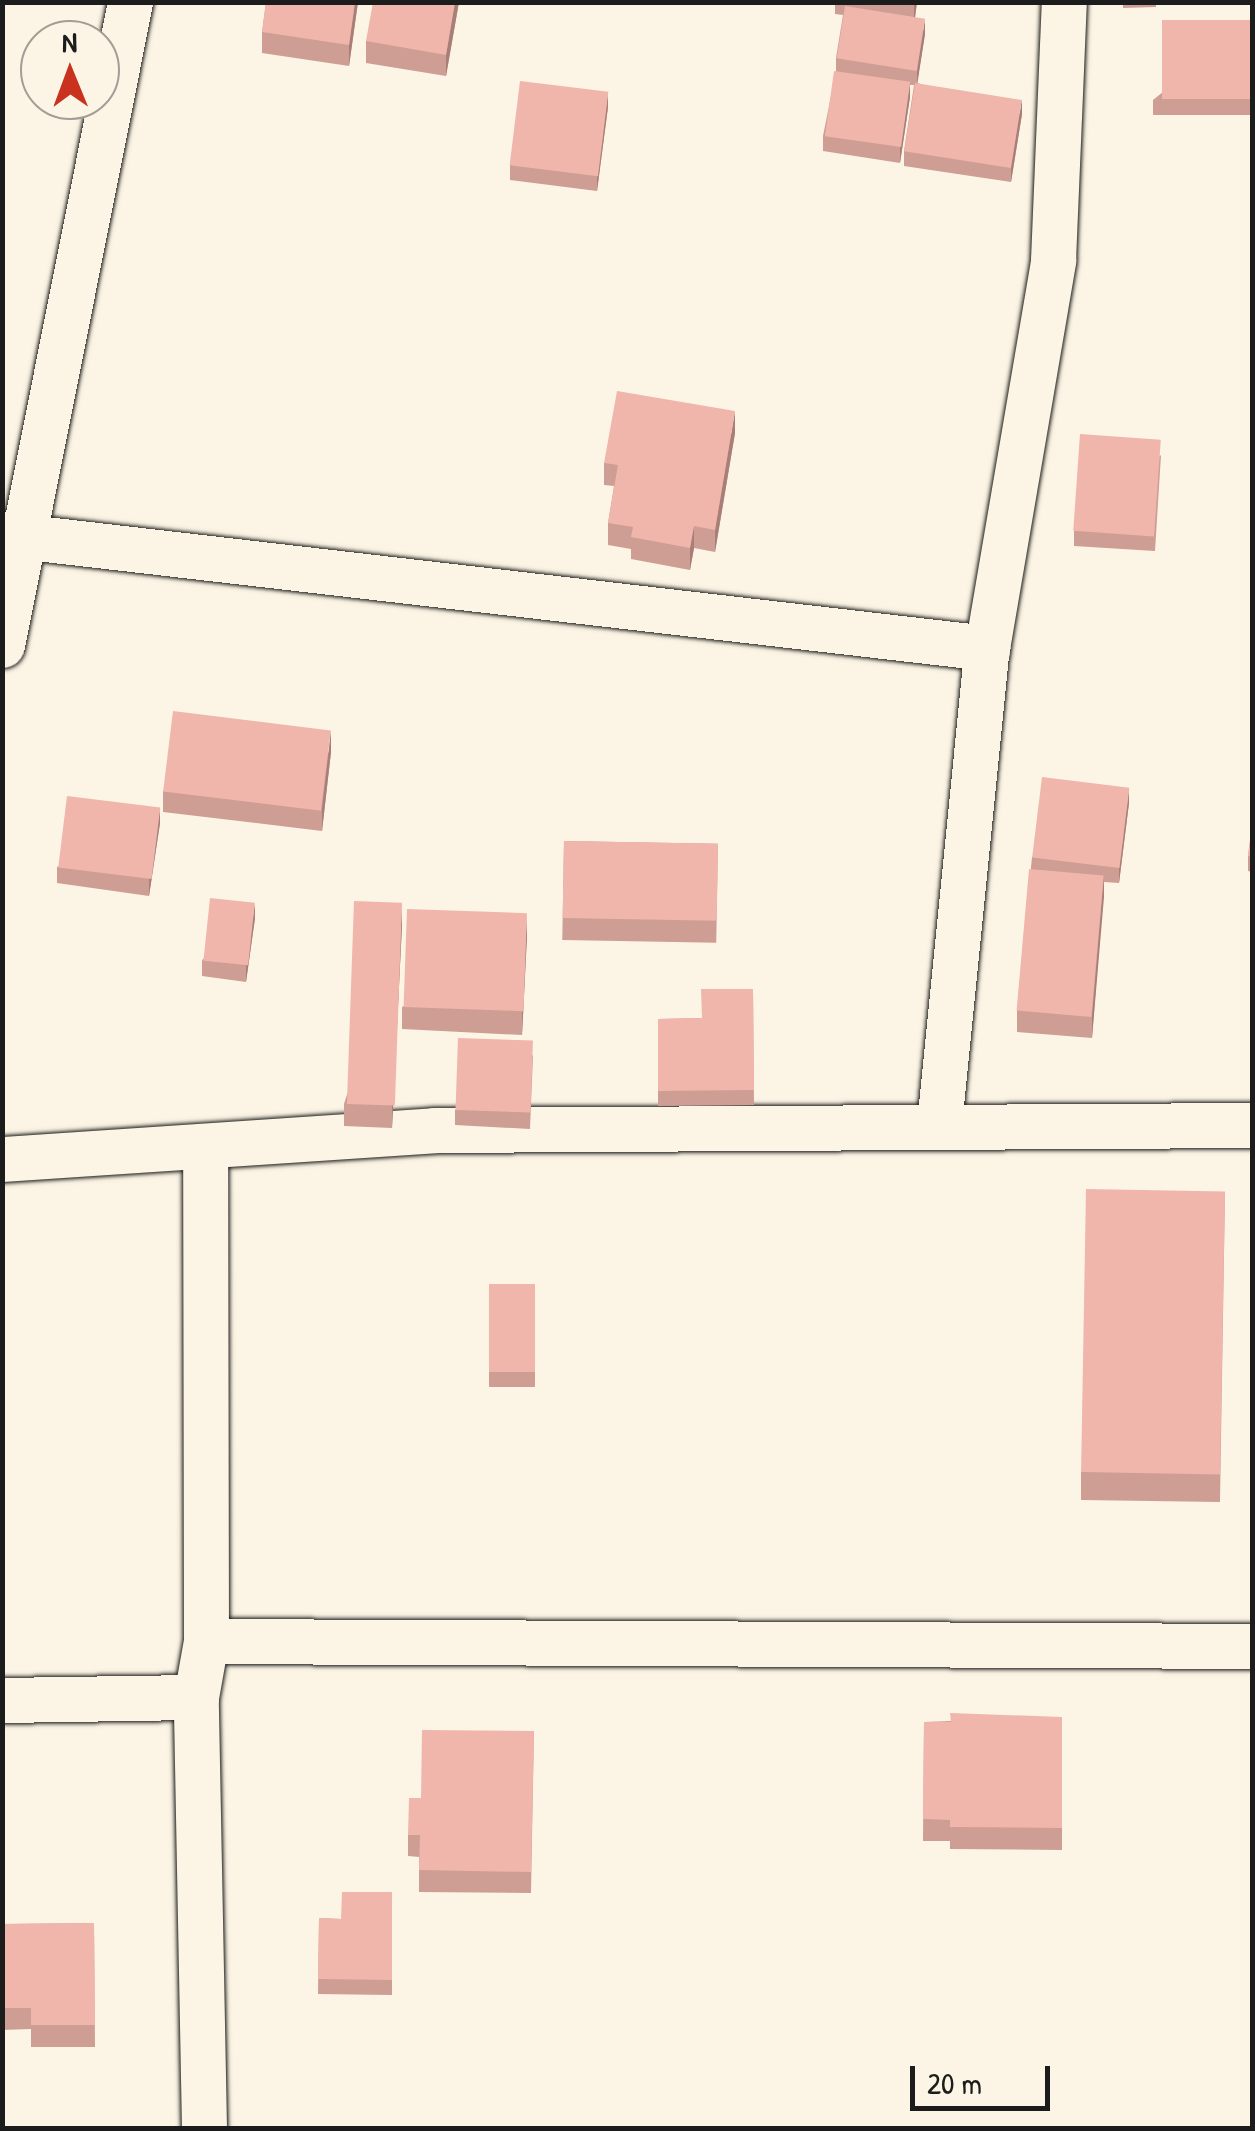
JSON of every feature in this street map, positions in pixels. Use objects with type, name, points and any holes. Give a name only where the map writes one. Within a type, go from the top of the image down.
[{"type":"street","points":[[2,645],[12,536],[130,2]]},
{"type":"street","points":[[939,1124],[987,648],[1053,260],[1064,2]]},
{"type":"street","points":[[12,536],[987,648]]},
{"type":"street","points":[[2,1159],[434,1130],[1252,1124]]},
{"type":"street","points":[[204,1148],[206,1641],[196,1698],[204,2128]]},
{"type":"street","points":[[206,1641],[1252,1646]]},
{"type":"street","points":[[2,1700],[196,1698]]},
{"type":"building","points":[[266,2],[355,2],[349,45],[262,32]]},
{"type":"building","points":[[373,2],[455,2],[446,55],[366,41]]},
{"type":"building","points":[[845,6],[925,19],[917,71],[837,58]]},
{"type":"building","points":[[1162,20],[1252,20],[1252,99],[1162,99]]},
{"type":"building","points":[[834,71],[910,82],[901,147],[825,136]]},
{"type":"building","points":[[520,81],[608,92],[598,176],[510,165]]},
{"type":"building","points":[[915,83],[1022,100],[1011,168],[904,151]]},
{"type":"building","points":[[617,391],[735,411],[715,530],[694,526],[690,548],[631,537],[633,527],[608,523],[618,465],[604,463]]},
{"type":"building","points":[[1080,434],[1161,440],[1154,536],[1073,531]]},
{"type":"building","points":[[173,711],[331,730],[321,811],[163,791]]},
{"type":"building","points":[[1042,777],[1129,788],[1119,868],[1032,857]]},
{"type":"building","points":[[67,796],[160,807],[152,879],[58,867]]},
{"type":"building","points":[[1252,825],[1252,857],[1248,856]]},
{"type":"building","points":[[564,841],[718,844],[717,921],[563,918]]},
{"type":"building","points":[[1029,869],[1104,876],[1091,1017],[1017,1010]]},
{"type":"building","points":[[210,898],[255,903],[248,965],[203,961]]},
{"type":"building","points":[[354,901],[402,903],[395,1106],[347,1104]]},
{"type":"building","points":[[407,909],[527,913],[524,1011],[404,1007]]},
{"type":"building","points":[[701,989],[753,989],[754,1090],[658,1091],[658,1019],[702,1018]]},
{"type":"building","points":[[458,1038],[533,1041],[530,1113],[455,1110]]},
{"type":"building","points":[[1086,1189],[1225,1191],[1220,1474],[1081,1472]]},
{"type":"building","points":[[489,1284],[535,1284],[535,1372],[489,1372]]},
{"type":"building","points":[[950,1713],[1062,1717],[1062,1828],[950,1827],[950,1820],[923,1819],[924,1722],[951,1722]]},
{"type":"building","points":[[422,1730],[534,1731],[531,1872],[419,1870],[420,1835],[408,1835],[409,1798],[421,1798]]},
{"type":"building","points":[[342,1892],[392,1892],[392,1980],[318,1979],[319,1918],[341,1919]]},
{"type":"building","points":[[94,1923],[95,2025],[31,2025],[31,2008],[2,2008],[2,1924]]}]
